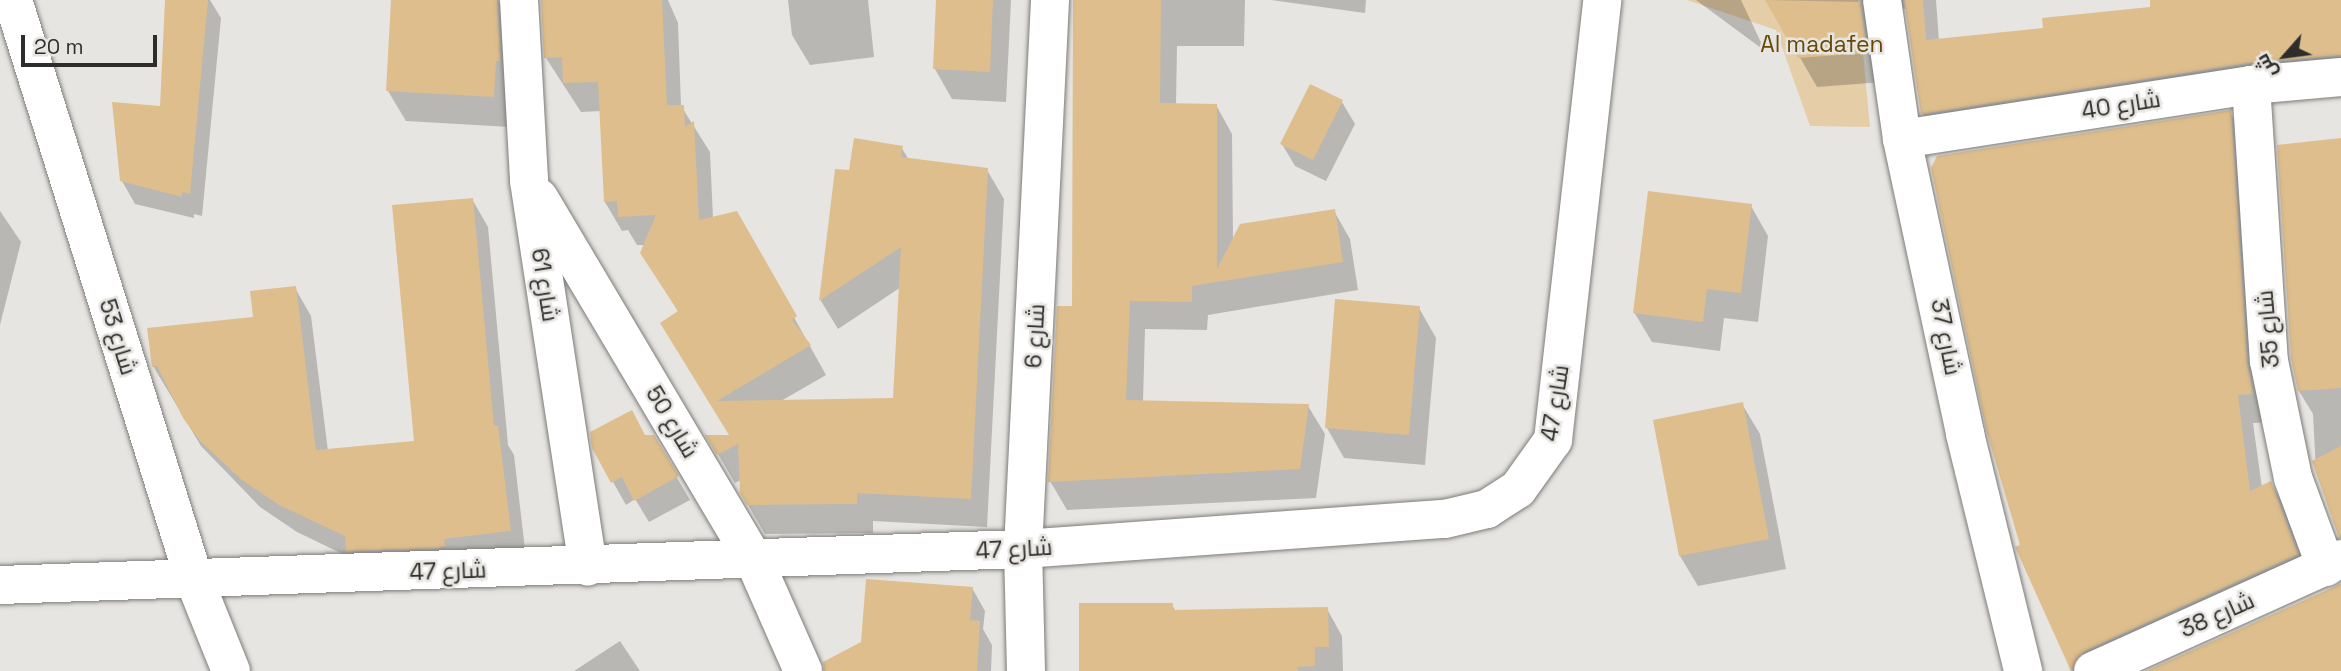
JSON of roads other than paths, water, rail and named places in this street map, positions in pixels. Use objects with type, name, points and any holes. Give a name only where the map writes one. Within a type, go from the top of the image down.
[{"type":"street","points":[[0,2],[11,0]]},
{"type":"street","name":"شارع 53","points":[[11,0],[194,579],[231,671]]},
{"type":"street","name":"شارع 61","points":[[519,0],[529,181],[588,567]]},
{"type":"street","name":"شارع 6","points":[[1026,671],[1023,549],[1050,0]]},
{"type":"street","name":"شارع 47","points":[[0,585],[755,562],[1023,549],[1446,519],[1487,509],[1518,489],[1553,440],[1602,0]]},
{"type":"street","name":"شارع 37","points":[[1882,0],[1902,139],[1965,434],[2023,671]]},
{"type":"street","name":"شارع 40","points":[[1902,139],[2251,85],[2341,77]]},
{"type":"street","name":"شارع 35","points":[[2251,85],[2269,361],[2293,478],[2333,563]]},
{"type":"street","name":"شارع 50","points":[[529,181],[755,562],[803,671]]},
{"type":"street","name":"شارع 38","points":[[2093,671],[2333,563]]},
{"type":"park label","name":"Al madafen","points":[[1822,44]]}]
